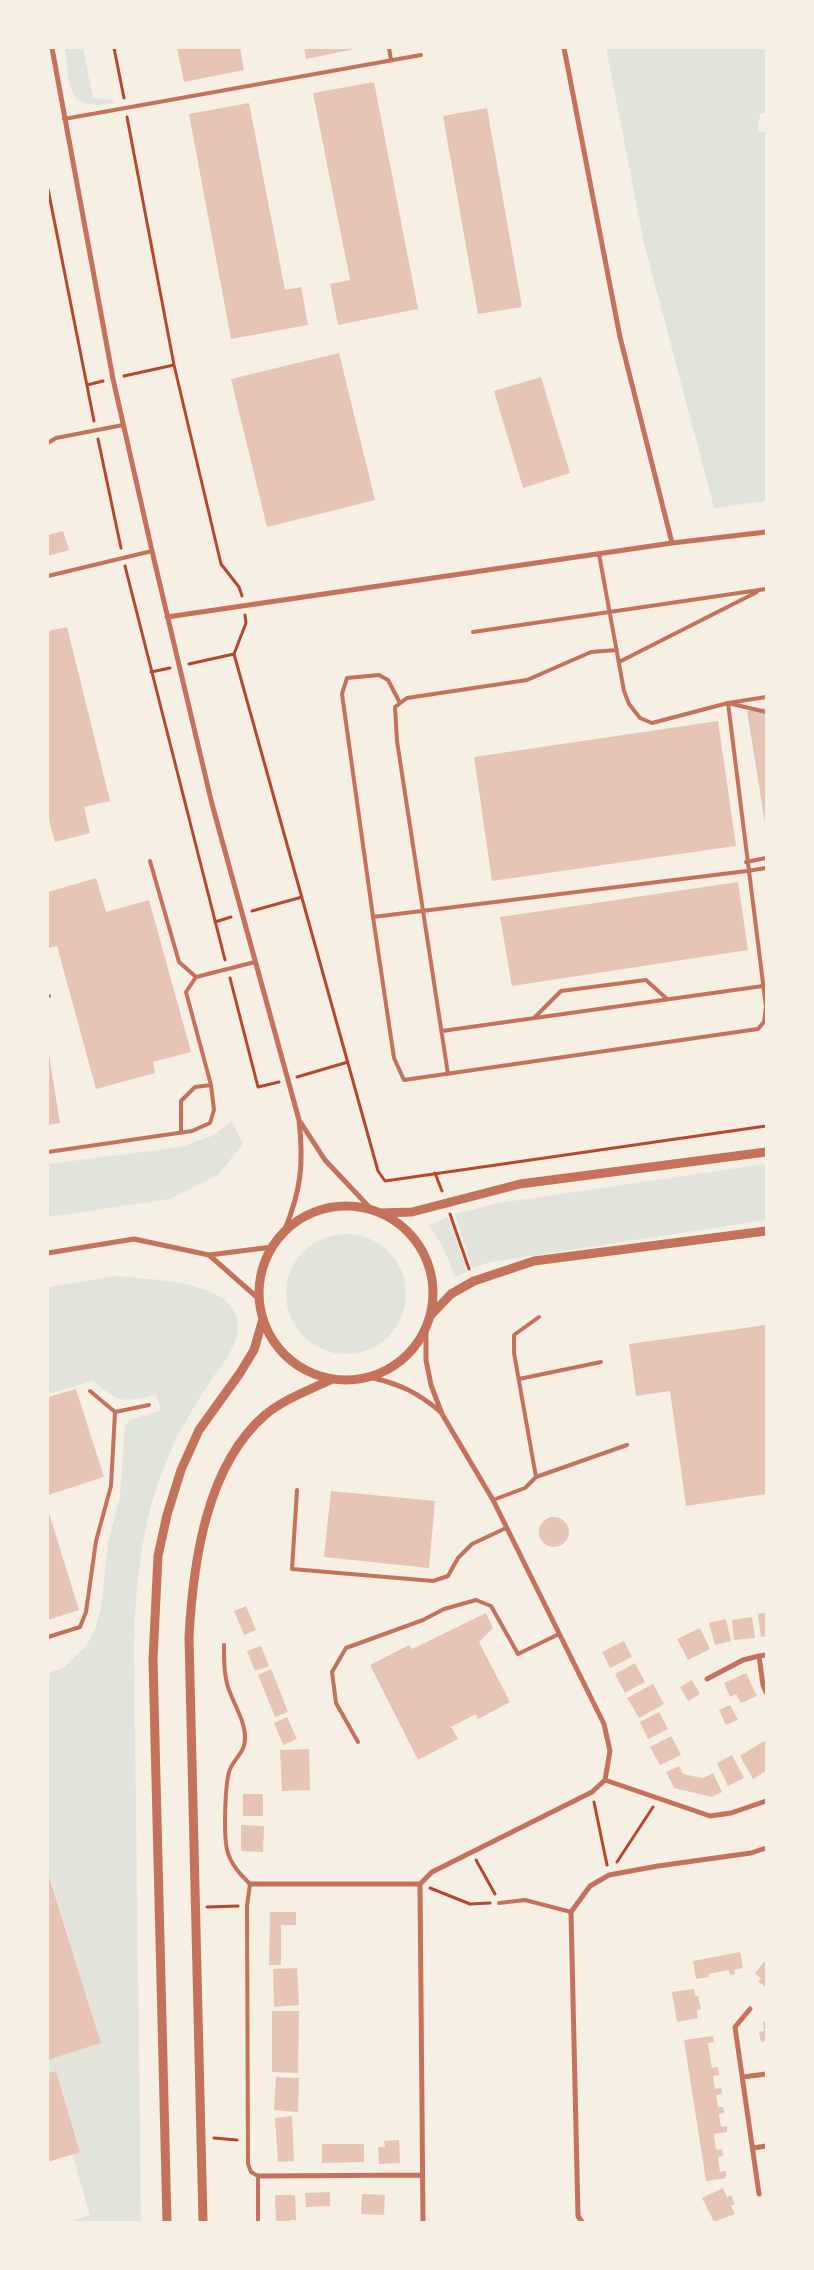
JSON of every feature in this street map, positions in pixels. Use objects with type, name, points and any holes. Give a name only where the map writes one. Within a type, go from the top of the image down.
[{"type":"street","points":[[50,48],[113,379],[167,616],[212,804],[299,1120],[303,1151],[301,1177],[296,1201],[284,1232]]},
{"type":"street","points":[[564,48],[620,337],[672,543]]},
{"type":"street","points":[[167,616],[672,543],[766,532]]},
{"type":"street","points":[[299,1120],[325,1160],[371,1209]]},
{"type":"street","points":[[381,1213],[412,1212],[520,1184],[766,1152]]},
{"type":"street","points":[[347,1206],[371,1209],[404,1227],[421,1248],[431,1274],[433,1301],[430,1315],[426,1328],[412,1350],[393,1367],[370,1377],[351,1380],[332,1379],[308,1371],[288,1357],[272,1338],[263,1319],[259,1299],[262,1272],[272,1247],[284,1232],[300,1219],[322,1209],[347,1206]]},
{"type":"street","points":[[430,1315],[451,1294],[474,1281],[534,1262],[766,1231]]},
{"type":"street","points":[[48,1253],[134,1239],[209,1255],[272,1247]]},
{"type":"street","points":[[209,1255],[259,1299]]},
{"type":"street","points":[[167,2222],[153,1659],[154,1599],[158,1556],[167,1515],[181,1470],[200,1430],[254,1350],[263,1319]]},
{"type":"street","points":[[250,1884],[420,1884],[432,1872],[592,1792],[605,1780],[610,1751],[604,1724],[493,1500],[442,1414],[426,1360],[426,1328]]},
{"type":"street","points":[[370,1377],[396,1384],[420,1395],[442,1414]]},
{"type":"street","points":[[203,2222],[188,1636],[192,1585],[202,1533],[215,1492],[232,1456],[249,1430],[266,1414],[290,1399],[332,1379]]},
{"type":"street","points":[[759,1656],[766,1692]]},
{"type":"street","points":[[707,1679],[743,1660],[766,1656]]},
{"type":"street","points":[[605,1780],[710,1816],[731,1813],[753,1804],[766,1802]]},
{"type":"street","points":[[582,2222],[578,2216],[571,1912],[590,1886],[609,1875],[752,1853],[766,1848]]},
{"type":"street","points":[[420,1884],[423,2222]]},
{"type":"street","points":[[750,2009],[735,2028],[759,2194]]},
{"type":"street","points":[[743,2077],[766,2074]]},
{"type":"street","points":[[753,2148],[766,2146]]},
{"type":"street","points":[[258,2176],[422,2175]]},
{"type":"lane","points":[[389,48],[391,60]]},
{"type":"lane","points":[[63,119],[421,55]]},
{"type":"lane","points":[[48,444],[56,438],[123,425]]},
{"type":"lane","points":[[48,576],[152,551]]},
{"type":"lane","points":[[599,554],[624,691],[629,704],[640,718],[652,723],[728,703],[766,697]]},
{"type":"lane","points":[[473,632],[764,590]]},
{"type":"lane","points":[[619,662],[764,590]]},
{"type":"lane","points":[[448,1074],[397,741],[396,707],[407,698],[526,680],[590,652],[617,650]]},
{"type":"lane","points":[[400,703],[388,680],[379,674],[347,678],[342,694],[394,1058],[404,1080],[758,1029],[764,1022],[766,1008],[764,986],[746,862],[728,703]]},
{"type":"lane","points":[[728,703],[766,712]]},
{"type":"lane","points":[[746,862],[766,858]]},
{"type":"lane","points":[[150,861],[179,962],[196,976]]},
{"type":"lane","points":[[373,917],[766,868]]},
{"type":"lane","points":[[48,1152],[192,1131],[210,1123],[214,1110],[210,1085],[186,992],[196,976],[255,962]]},
{"type":"lane","points":[[534,1018],[561,991],[646,980],[667,999]]},
{"type":"lane","points":[[442,1031],[764,986]]},
{"type":"lane","points":[[181,1132],[181,1101],[195,1087],[210,1085]]},
{"type":"lane","points":[[536,1477],[514,1353],[514,1335],[539,1317]]},
{"type":"lane","points":[[519,1379],[601,1362]]},
{"type":"lane","points":[[90,1391],[115,1412]]},
{"type":"lane","points":[[115,1412],[149,1405]]},
{"type":"lane","points":[[48,1637],[80,1626],[86,1612],[96,1541],[111,1486],[115,1412]]},
{"type":"lane","points":[[493,1500],[525,1488],[536,1477],[627,1445]]},
{"type":"lane","points":[[297,1490],[292,1569],[433,1581],[448,1576],[458,1558],[472,1544],[506,1528]]},
{"type":"lane","points":[[358,1742],[336,1703],[332,1672],[346,1648],[422,1620],[444,1609],[476,1600],[491,1606],[518,1654],[559,1634]]},
{"type":"lane","points":[[224,1645],[228,1687],[245,1738],[242,1752],[232,1764],[228,1773],[226,1808],[227,1851],[234,1867],[250,1884],[246,1906],[248,2164],[251,2172],[258,2176],[258,2222]]},
{"type":"lane","points":[[499,1903],[525,1900],[571,1912]]},
{"type":"path","points":[[114,48],[174,365],[220,564],[240,587],[244,605],[246,623],[234,654],[378,1171],[385,1181],[766,1126]]},
{"type":"path","points":[[48,188],[123,558],[258,1087],[348,1062]]},
{"type":"path","points":[[87,385],[174,365]]},
{"type":"path","points":[[151,672],[234,654]]},
{"type":"path","points":[[215,922],[302,897]]},
{"type":"path","points":[[435,1173],[474,1281]]},
{"type":"path","points":[[592,1792],[609,1875]]},
{"type":"path","points":[[609,1875],[659,1798]]},
{"type":"path","points":[[420,1884],[470,1904],[499,1903],[471,1852]]},
{"type":"path","points":[[195,1908],[246,1906]]},
{"type":"path","points":[[201,2138],[235,2138],[248,2150]]},
{"type":"shaded area","points":[[65,48],[83,48],[93,98],[114,100],[114,103],[86,104],[78,100],[70,84]]},
{"type":"shaded area","points":[[606,48],[766,48],[766,113],[760,114],[758,132],[766,132],[766,501],[714,508],[644,243]]},
{"type":"shaded area","points":[[232,1121],[243,1144],[218,1175],[170,1199],[48,1217],[48,1164],[180,1147],[212,1136]]},
{"type":"shaded area","points":[[766,1164],[766,1220],[491,1262],[472,1268],[455,1214],[498,1203]]},
{"type":"shaded area","points":[[449,1217],[467,1272],[454,1277],[444,1250],[428,1225]]},
{"type":"shaded area","points":[[346,1234],[369,1238],[389,1251],[402,1271],[406,1294],[402,1317],[389,1337],[369,1350],[346,1354],[323,1350],[303,1337],[290,1317],[286,1294],[290,1271],[303,1251],[323,1238]]},
{"type":"shaded area","points":[[118,1276],[167,1281],[203,1289],[219,1296],[230,1305],[237,1318],[238,1328],[232,1349],[182,1428],[169,1454],[151,1507],[140,1561],[137,1588],[134,1645],[141,2222],[68,2222],[90,2215],[72,2154],[80,2151],[56,2071],[48,2073],[48,2060],[101,2043],[48,1871],[48,1673],[63,1668],[87,1645],[96,1627],[101,1608],[108,1543],[120,1496],[125,1425],[131,1419],[161,1410],[156,1395],[128,1400],[122,1399],[110,1394],[93,1381],[48,1394],[48,1287]]},
{"type":"building","points":[[177,48],[240,48],[244,70],[184,82]]},
{"type":"building","points":[[304,48],[360,48],[306,59]]},
{"type":"building","points":[[374,82],[418,309],[338,325],[330,284],[350,280],[313,93]]},
{"type":"building","points":[[249,103],[285,290],[301,287],[308,325],[231,339],[189,114]]},
{"type":"building","points":[[487,108],[522,307],[478,314],[443,116]]},
{"type":"building","points":[[339,353],[375,500],[267,527],[231,379]]},
{"type":"building","points":[[541,377],[570,473],[523,488],[494,391]]},
{"type":"building","points":[[63,531],[69,550],[48,556],[48,535]]},
{"type":"building","points":[[67,627],[110,801],[84,807],[90,833],[55,842],[48,816],[48,631]]},
{"type":"building","points":[[766,708],[766,823],[765,823],[747,711]]},
{"type":"building","points":[[718,721],[736,846],[492,881],[474,757]]},
{"type":"building","points":[[96,878],[106,912],[149,900],[191,1052],[153,1062],[155,1073],[96,1089],[57,946],[48,948],[48,892]]},
{"type":"building","points":[[738,882],[748,950],[512,986],[500,917]]},
{"type":"building","points":[[48,1048],[60,1123],[48,1125]]},
{"type":"building","points":[[766,1325],[766,1494],[686,1506],[670,1391],[636,1396],[629,1344]]},
{"type":"building","points":[[76,1389],[104,1477],[48,1495],[48,1397]]},
{"type":"building","points":[[331,1491],[435,1501],[429,1568],[324,1557]]},
{"type":"building","points":[[48,1510],[79,1610],[48,1620]]},
{"type":"building","points":[[554,1517],[565,1521],[569,1532],[565,1543],[554,1547],[543,1543],[539,1532],[543,1521]]},
{"type":"building","points":[[246,1606],[256,1630],[244,1635],[234,1611]]},
{"type":"building","points":[[486,1613],[493,1628],[479,1642],[510,1702],[478,1719],[476,1714],[451,1727],[458,1739],[418,1760],[370,1665],[409,1645],[412,1649]]},
{"type":"building","points":[[766,1613],[766,1636],[761,1637],[758,1614]]},
{"type":"building","points":[[752,1617],[755,1638],[734,1640],[732,1620]]},
{"type":"building","points":[[726,1619],[731,1641],[715,1645],[709,1623]]},
{"type":"building","points":[[700,1628],[710,1649],[688,1660],[677,1639]]},
{"type":"building","points":[[624,1641],[632,1657],[610,1668],[602,1652]]},
{"type":"building","points":[[261,1646],[269,1666],[255,1671],[247,1651]]},
{"type":"building","points":[[635,1663],[645,1682],[625,1693],[615,1674]]},
{"type":"building","points":[[271,1669],[288,1712],[275,1717],[258,1675]]},
{"type":"building","points":[[746,1673],[757,1696],[741,1703],[736,1694],[730,1697],[724,1683]]},
{"type":"building","points":[[692,1680],[700,1694],[688,1701],[680,1687]]},
{"type":"building","points":[[653,1684],[664,1704],[639,1718],[627,1698]]},
{"type":"building","points":[[730,1705],[738,1720],[726,1725],[719,1710]]},
{"type":"building","points":[[659,1712],[668,1729],[648,1739],[640,1722]]},
{"type":"building","points":[[287,1717],[297,1739],[283,1745],[274,1723]]},
{"type":"building","points":[[671,1736],[681,1755],[660,1765],[650,1747]]},
{"type":"building","points":[[766,1740],[766,1771],[753,1779],[740,1756]]},
{"type":"building","points":[[309,1749],[310,1790],[282,1791],[280,1750]]},
{"type":"building","points":[[732,1755],[744,1778],[728,1786],[717,1763]]},
{"type":"building","points":[[679,1766],[683,1774],[692,1776],[703,1778],[713,1773],[722,1792],[712,1797],[674,1788],[666,1772]]},
{"type":"building","points":[[243,1794],[263,1794],[263,1816],[243,1816]]},
{"type":"building","points":[[241,1825],[264,1826],[263,1852],[241,1851]]},
{"type":"building","points":[[48,1873],[101,2043],[48,2060]]},
{"type":"building","points":[[270,1912],[296,1912],[296,1925],[281,1925],[281,1965],[269,1965]]},
{"type":"building","points":[[740,1952],[743,1968],[734,1970],[735,1974],[730,1975],[729,1970],[708,1974],[709,1977],[696,1979],[693,1961]]},
{"type":"building","points":[[766,1960],[766,1988],[758,1981],[761,1979],[755,1973]]},
{"type":"building","points":[[297,1968],[299,2005],[274,2007],[273,1969]]},
{"type":"building","points":[[694,1989],[701,2009],[697,2010],[698,2018],[677,2022],[672,1992]]},
{"type":"building","points":[[272,2011],[299,2011],[298,2073],[272,2072]]},
{"type":"building","points":[[766,2021],[766,2041],[761,2042],[759,2032],[764,2031],[763,2022]]},
{"type":"building","points":[[713,2036],[714,2042],[708,2043],[710,2057],[712,2068],[718,2067],[719,2075],[713,2076],[715,2089],[721,2088],[722,2094],[716,2095],[718,2107],[723,2107],[724,2113],[719,2114],[721,2127],[727,2126],[727,2132],[714,2134],[716,2150],[722,2149],[723,2156],[718,2157],[720,2172],[726,2171],[726,2178],[706,2181],[684,2040]]},
{"type":"building","points":[[56,2071],[80,2152],[48,2162],[48,2073]]},
{"type":"building","points":[[276,2077],[299,2078],[298,2112],[274,2110]]},
{"type":"building","points":[[292,2116],[294,2161],[278,2162],[275,2118]]},
{"type":"building","points":[[399,2140],[400,2163],[379,2164],[378,2147],[385,2147],[384,2141]]},
{"type":"building","points":[[322,2144],[364,2144],[364,2162],[322,2163]]},
{"type":"building","points":[[723,2188],[727,2197],[731,2195],[735,2204],[731,2206],[735,2214],[714,2222],[702,2198]]},
{"type":"building","points":[[330,2192],[330,2206],[306,2207],[305,2193]]},
{"type":"building","points":[[362,2194],[385,2195],[384,2215],[361,2214]]},
{"type":"building","points":[[275,2195],[295,2195],[296,2220],[276,2222]]}]
